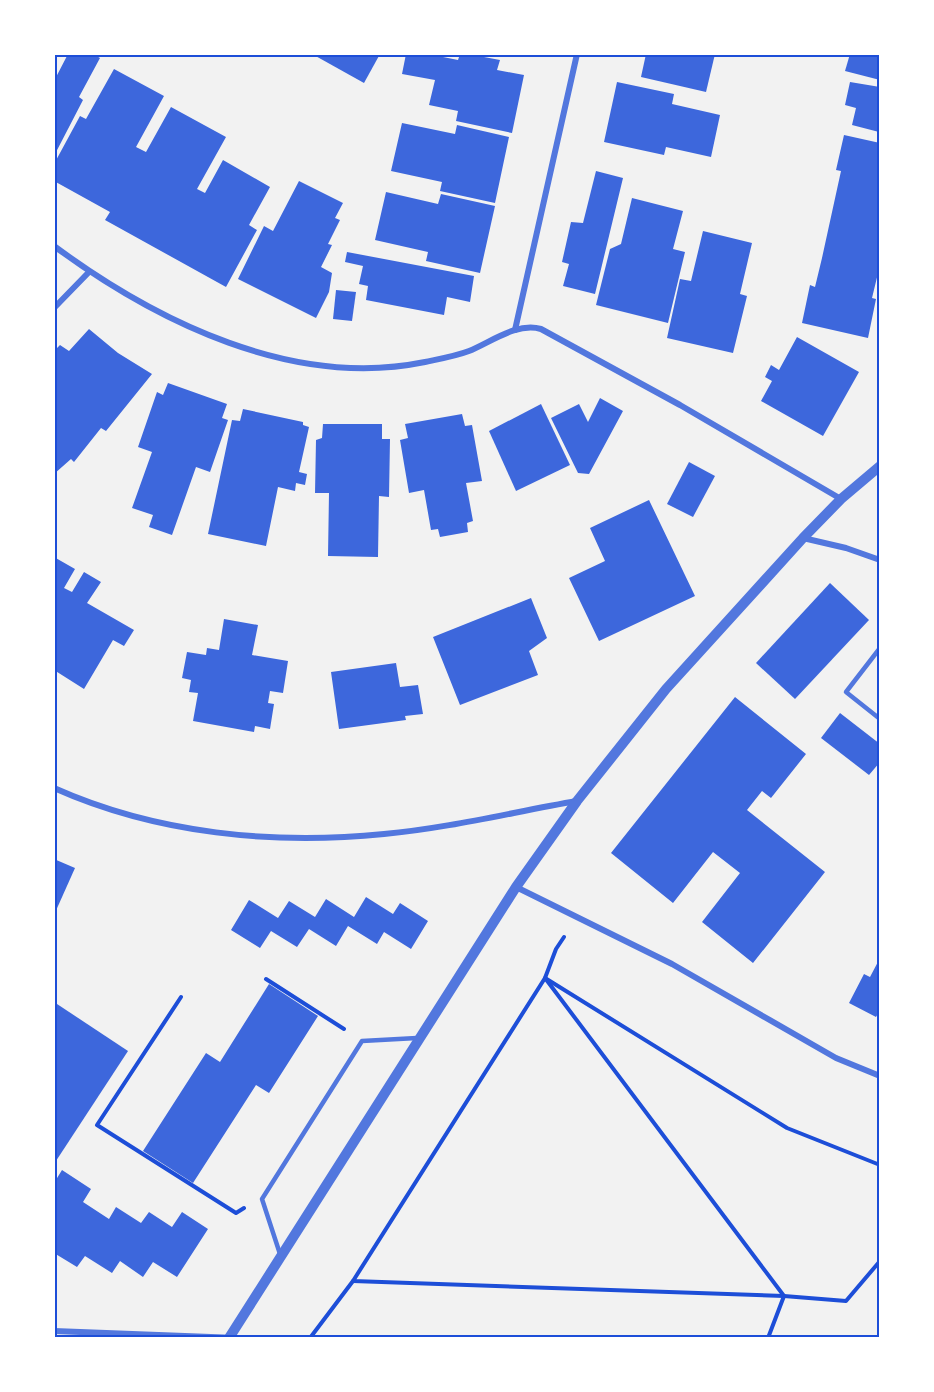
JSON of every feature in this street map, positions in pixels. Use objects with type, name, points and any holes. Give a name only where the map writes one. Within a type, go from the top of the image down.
[{"type":"street","points":[[515,330],[577,54]]},
{"type":"street","points":[[54,246],[89,272],[188,326],[286,359],[333,366],[374,367],[423,362],[467,352],[515,330],[528,327],[541,329],[680,405],[841,499]]},
{"type":"street","points":[[54,308],[89,272]]},
{"type":"street","points":[[229,1338],[516,887],[578,801],[666,689],[802,538],[841,499],[880,466]]},
{"type":"street","points":[[802,538],[846,548],[880,560]]},
{"type":"street","points":[[54,788],[84,801],[160,823],[223,834],[311,839],[385,834],[578,801]]},
{"type":"street","points":[[516,887],[672,964],[836,1058],[880,1076]]},
{"type":"street","points":[[54,1331],[237,1338]]},
{"type":"lane","points":[[880,648],[846,692],[880,719]]},
{"type":"lane","points":[[281,1257],[261,1199],[362,1041],[420,1038]]},
{"type":"path","points":[[310,1338],[356,1275],[545,978],[556,949],[577,917]]},
{"type":"path","points":[[545,978],[787,1128],[880,1165]]},
{"type":"path","points":[[545,978],[784,1296]]},
{"type":"path","points":[[266,979],[362,1041]]},
{"type":"path","points":[[181,997],[97,1125],[236,1213],[261,1199]]},
{"type":"path","points":[[356,1275],[353,1281],[784,1296],[846,1301],[880,1261]]},
{"type":"path","points":[[768,1338],[784,1296]]},
{"type":"building","points":[[68,54],[93,54],[100,58],[79,97],[83,100],[54,156],[54,81]]},
{"type":"building","points":[[312,54],[380,54],[364,83]]},
{"type":"building","points":[[406,54],[428,54],[458,60],[460,54],[468,54],[500,60],[497,70],[524,75],[512,133],[456,121],[458,111],[429,105],[435,80],[402,74]]},
{"type":"building","points":[[646,54],[715,54],[706,92],[641,77]]},
{"type":"building","points":[[850,54],[880,54],[880,80],[845,71]]},
{"type":"building","points":[[114,69],[164,96],[136,147],[146,152],[171,107],[226,137],[197,189],[205,193],[223,160],[270,187],[249,225],[257,230],[226,287],[105,220],[110,212],[54,181],[54,164],[80,116],[86,119]]},
{"type":"building","points":[[617,82],[674,94],[672,104],[720,115],[711,157],[666,147],[664,155],[604,142]]},
{"type":"building","points":[[850,82],[880,87],[879,132],[852,125],[856,108],[845,105]]},
{"type":"building","points":[[402,123],[455,134],[457,125],[509,137],[495,203],[440,191],[442,182],[391,171]]},
{"type":"building","points":[[844,135],[880,143],[880,265],[872,298],[876,299],[868,338],[802,323],[810,285],[815,287],[822,258],[841,171],[836,170]]},
{"type":"building","points":[[596,171],[623,178],[595,294],[563,286],[569,264],[562,262],[571,222],[583,223]]},
{"type":"building","points":[[299,181],[343,203],[335,218],[340,220],[328,244],[332,245],[321,267],[332,273],[329,292],[316,318],[238,279],[264,226],[273,231]]},
{"type":"building","points":[[386,192],[438,204],[441,194],[495,206],[480,273],[426,261],[428,252],[375,240]]},
{"type":"building","points":[[632,198],[683,211],[673,249],[685,252],[668,323],[596,305],[610,249],[621,244]]},
{"type":"building","points":[[703,231],[752,243],[740,294],[747,296],[733,353],[667,338],[680,279],[691,281]]},
{"type":"building","points":[[347,252],[474,276],[470,302],[447,297],[444,315],[366,300],[368,286],[359,284],[363,266],[345,262]]},
{"type":"building","points":[[336,290],[356,292],[352,321],[333,319]]},
{"type":"building","points":[[89,329],[118,353],[152,374],[106,431],[101,428],[74,462],[71,459],[54,474],[54,351],[60,345],[69,351]]},
{"type":"building","points":[[797,337],[859,372],[823,436],[761,401],[772,381],[765,377],[771,365],[779,370]]},
{"type":"building","points":[[168,383],[227,404],[222,418],[228,420],[210,472],[196,467],[172,535],[149,527],[153,515],[132,508],[152,452],[138,447],[157,392],[163,395]]},
{"type":"building","points":[[600,398],[623,411],[589,474],[578,473],[551,418],[579,404],[588,422]]},
{"type":"building","points":[[541,404],[570,465],[516,491],[489,431]]},
{"type":"building","points":[[243,409],[303,422],[303,425],[309,427],[299,472],[307,474],[305,485],[296,483],[295,491],[278,487],[266,546],[208,534],[232,420],[240,421]]},
{"type":"building","points":[[462,414],[465,426],[472,425],[482,481],[466,483],[473,521],[467,523],[468,532],[440,537],[438,529],[431,530],[424,490],[409,493],[400,440],[408,438],[405,424]]},
{"type":"building","points":[[323,424],[382,424],[382,439],[390,439],[389,497],[379,496],[378,557],[328,556],[329,493],[315,493],[316,440],[322,438]]},
{"type":"building","points":[[689,462],[715,476],[693,517],[667,504]]},
{"type":"building","points":[[649,500],[695,596],[599,641],[569,578],[605,561],[590,528]]},
{"type":"building","points":[[54,557],[75,569],[64,588],[72,592],[84,572],[101,582],[87,603],[134,630],[124,646],[113,640],[84,689],[54,670]]},
{"type":"building","points":[[830,583],[869,620],[795,699],[756,663]]},
{"type":"building","points":[[531,598],[547,638],[529,651],[538,675],[460,705],[433,637]]},
{"type":"building","points":[[224,619],[258,625],[252,655],[288,661],[283,693],[270,691],[268,703],[274,704],[270,729],[255,726],[254,732],[193,721],[198,693],[189,692],[191,680],[182,678],[187,652],[206,655],[207,648],[219,650]]},
{"type":"building","points":[[396,663],[400,687],[418,685],[423,714],[405,716],[406,720],[339,729],[331,672]]},
{"type":"building","points":[[735,697],[806,754],[771,798],[762,791],[747,810],[825,872],[753,963],[702,922],[740,873],[713,852],[673,903],[611,853]]},
{"type":"building","points":[[840,713],[880,744],[880,762],[869,775],[821,738]]},
{"type":"building","points":[[54,859],[75,868],[54,915]]},
{"type":"building","points":[[366,897],[393,914],[400,903],[428,921],[411,949],[384,932],[377,944],[348,926],[336,946],[309,929],[297,947],[271,931],[260,948],[231,930],[249,900],[278,918],[289,901],[315,917],[326,899],[354,917]]},
{"type":"building","points":[[880,958],[880,1013],[876,1017],[849,1003],[864,974],[870,977]]},
{"type":"building","points":[[269,984],[318,1016],[269,1093],[256,1085],[193,1183],[143,1151],[206,1053],[220,1062]]},
{"type":"building","points":[[54,1002],[128,1051],[54,1164]]},
{"type":"building","points":[[62,1170],[91,1189],[83,1202],[109,1219],[116,1207],[141,1223],[149,1212],[172,1227],[182,1212],[208,1229],[177,1277],[153,1262],[143,1277],[120,1261],[112,1273],[85,1256],[77,1267],[54,1253],[56,1237],[54,1236],[54,1183]]}]
